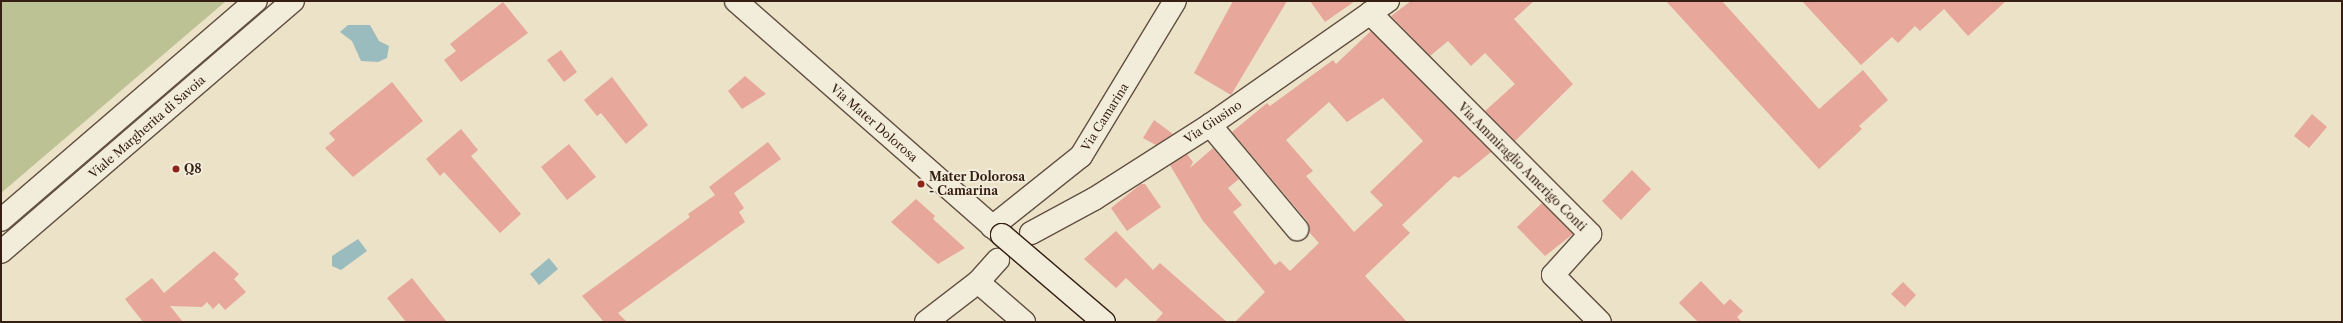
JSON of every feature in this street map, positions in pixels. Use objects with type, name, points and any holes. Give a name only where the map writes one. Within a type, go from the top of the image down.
[{"type":"street","name":"Viale Margherita di Savoia","points":[[1,220],[256,1]]},
{"type":"street","name":"Viale Margherita di Savoia","points":[[1,252],[293,1]]},
{"type":"street","name":"Via Mater Dolorosa","points":[[736,1],[997,231],[1104,322]]},
{"type":"street","name":"Via Camarina","points":[[997,231],[1081,156],[1175,1]]},
{"type":"street","name":"Via Giusino","points":[[1031,233],[1094,199],[1210,125],[1388,1]]},
{"type":"street","name":"Via Ammiraglio Amerigo Conti","points":[[1370,13],[1590,234],[1553,275],[1600,322]]},
{"type":"street","points":[[1210,125],[1296,229]]},
{"type":"street","points":[[926,322],[978,282],[998,260]]},
{"type":"street","points":[[978,282],[1024,322]]},
{"type":"green space","points":[[1,1],[226,1],[1,193]]},
{"type":"water","points":[[348,25],[370,25],[379,41],[389,46],[387,58],[378,62],[361,61],[352,41],[340,32]]},
{"type":"water","points":[[358,239],[367,251],[341,270],[332,266],[332,256]]},
{"type":"water","points":[[549,258],[558,269],[539,285],[530,274]]},
{"type":"building","points":[[1233,1],[1287,1],[1231,95],[1194,73]]},
{"type":"building","points":[[1310,1],[1355,1],[1325,22]]},
{"type":"building","points":[[1411,1],[1534,1],[1514,19],[1573,84],[1515,141],[1485,111],[1515,84],[1485,53],[1471,66],[1448,41],[1430,56],[1391,16]]},
{"type":"building","points":[[1666,1],[1722,1],[1819,109],[1863,70],[1888,100],[1859,126],[1862,129],[1819,169]]},
{"type":"building","points":[[1802,1],[2006,1],[1968,36],[1944,9],[1920,31],[1915,26],[1898,43],[1892,37],[1861,65]]},
{"type":"building","points":[[503,2],[528,33],[461,82],[444,60],[456,51],[450,44]]},
{"type":"building","points":[[1371,31],[1491,152],[1459,178],[1454,176],[1402,225],[1410,233],[1365,276],[1407,322],[1235,322],[1265,292],[1203,221],[1170,165],[1187,154],[1193,162],[1190,168],[1213,148],[1239,179],[1228,188],[1242,205],[1233,212],[1275,265],[1280,261],[1290,271],[1319,243],[1309,232],[1307,221],[1232,132],[1267,103],[1270,106],[1333,60],[1336,64]],"holes":[[[1383,98],[1423,141],[1370,192],[1383,205],[1354,232],[1306,176],[1313,171],[1286,140],[1329,102],[1347,122]]]},
{"type":"building","points":[[561,50],[577,72],[564,82],[547,60]]},
{"type":"building","points":[[745,76],[766,94],[742,109],[728,91]]},
{"type":"building","points":[[612,77],[648,125],[626,144],[601,113],[597,116],[584,100]]},
{"type":"building","points":[[392,82],[423,121],[353,177],[325,148],[335,140],[329,133]]},
{"type":"building","points":[[2312,114],[2327,127],[2309,148],[2294,136]]},
{"type":"building","points":[[1154,120],[1173,134],[1156,145],[1143,138]]},
{"type":"building","points":[[461,129],[478,150],[471,156],[521,214],[500,233],[444,172],[440,176],[426,159]]},
{"type":"building","points":[[768,142],[781,159],[734,193],[744,208],[739,212],[745,222],[618,313],[627,322],[604,322],[582,296],[690,217],[688,214],[715,195],[709,187]]},
{"type":"building","points":[[569,144],[596,177],[567,200],[541,167]]},
{"type":"building","points":[[1632,170],[1651,189],[1621,220],[1602,201]]},
{"type":"building","points":[[1141,184],[1145,184],[1161,207],[1127,231],[1111,208]]},
{"type":"building","points":[[916,199],[935,216],[933,219],[965,248],[938,264],[891,222]]},
{"type":"building","points":[[1542,203],[1573,234],[1545,256],[1517,227]]},
{"type":"building","points":[[1116,231],[1153,270],[1160,263],[1227,322],[1155,322],[1163,313],[1126,278],[1116,288],[1084,259]]},
{"type":"building","points":[[214,251],[239,274],[234,279],[246,292],[225,310],[219,303],[213,309],[207,302],[202,307],[170,306],[183,322],[143,322],[125,299],[152,278],[164,293]]},
{"type":"building","points":[[412,278],[447,322],[406,322],[387,298]]},
{"type":"building","points":[[1701,281],[1724,305],[1730,299],[1743,311],[1737,317],[1742,322],[1698,322],[1679,303]]},
{"type":"building","points":[[1903,282],[1916,295],[1905,307],[1891,294]]},
{"type":"place","name":"Q8","points":[[176,169]]},
{"type":"place","name":"Mater Dolorosa - Camarina","points":[[921,184]]}]
